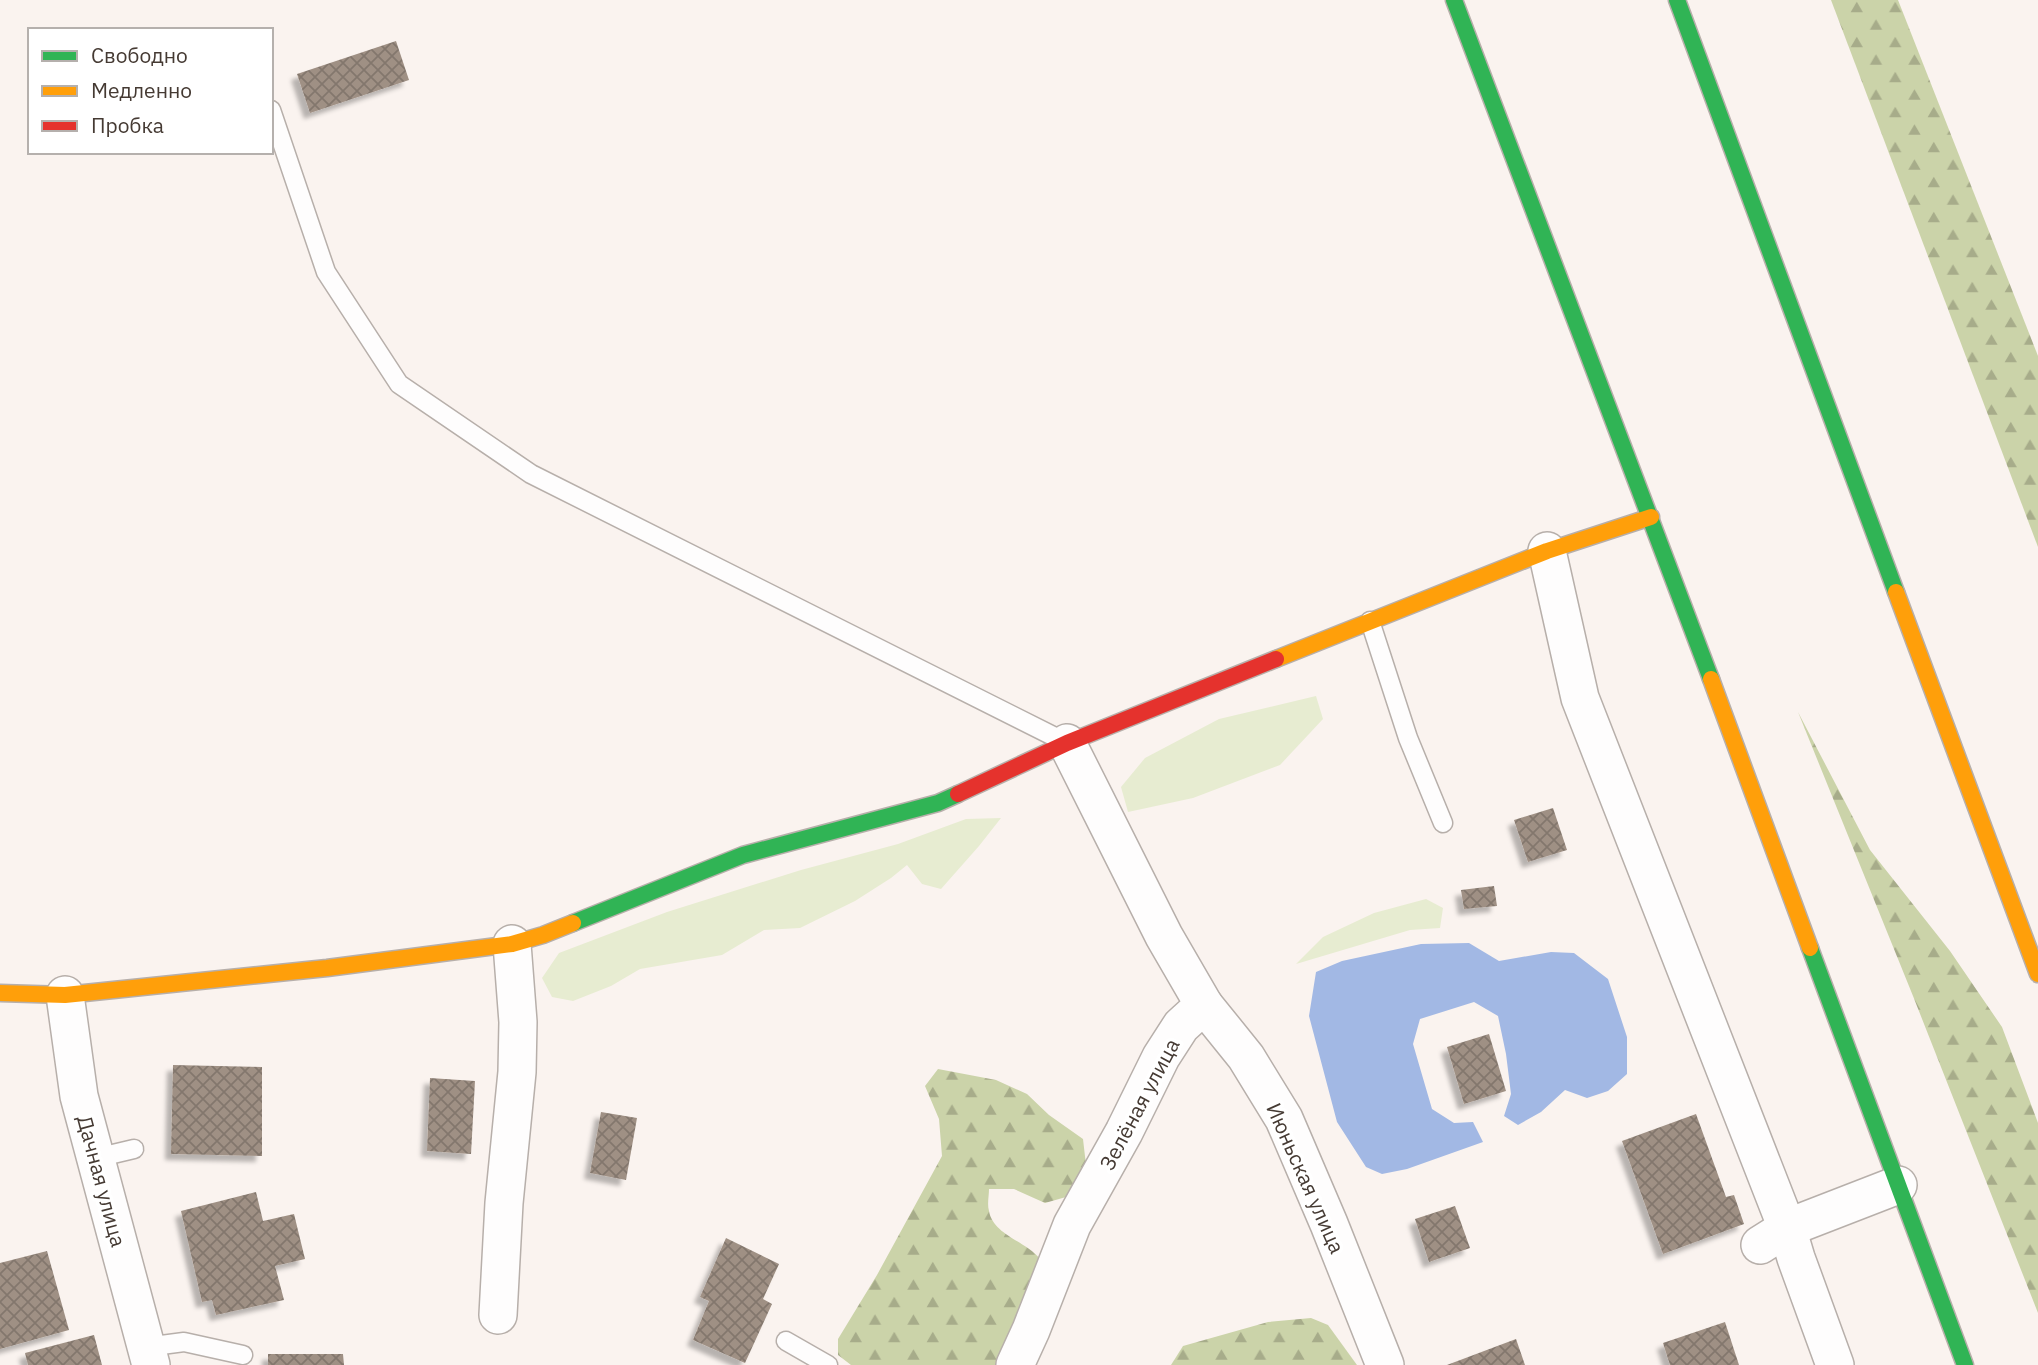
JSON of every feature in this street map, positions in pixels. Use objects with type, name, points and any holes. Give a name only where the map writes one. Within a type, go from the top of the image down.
[{"type":"main road","points":[[1454,0],[1651,517],[1965,1365]]},
{"type":"main road","points":[[1677,0],[2038,974]]},
{"type":"main road","points":[[0,993],[65,995],[327,968],[512,944],[542,935],[743,855],[938,803],[1067,743],[1370,621],[1547,551],[1651,517]]},
{"type":"street","points":[[1547,551],[1580,698],[1774,1237],[1796,1258],[1835,1365]]},
{"type":"street","points":[[1067,743],[1164,936],[1204,1005]]},
{"type":"street","points":[[498,1315],[504,1203],[517,1072],[518,1023],[512,944]]},
{"type":"street","name":"Дачная улица","points":[[65,995],[79,1096],[149,1356]]},
{"type":"street","name":"Зелёная улица","points":[[1015,1365],[1072,1225],[1124,1132],[1161,1057],[1181,1026],[1204,1005]]},
{"type":"street","name":"Июньская улица","points":[[1204,1005],[1246,1057],[1284,1119],[1385,1365]]},
{"type":"street","points":[[1774,1237],[1898,1185]]},
{"type":"lane","points":[[273,116],[326,272],[399,384],[531,474],[1067,743]]},
{"type":"lane","points":[[1370,621],[1408,738],[1443,823]]},
{"type":"lane","points":[[96,1158],[134,1149]]},
{"type":"lane","points":[[786,1341],[828,1365]]},
{"type":"lane","points":[[149,1356],[184,1342],[243,1356]]},
{"type":"green space","points":[[1831,0],[1898,0],[2038,356],[2038,547]]},
{"type":"green space","points":[[1316,696],[1323,719],[1280,765],[1193,798],[1128,812],[1121,787],[1145,758],[1219,719]]},
{"type":"green space","points":[[1798,712],[1870,850],[1950,951],[2002,1027],[2038,1123],[2038,1313],[1913,996]]},
{"type":"green space","points":[[1001,818],[941,889],[922,884],[907,865],[855,901],[800,928],[764,930],[722,955],[640,969],[611,986],[573,1001],[552,997],[542,978],[559,953],[667,912],[801,870],[898,844],[966,819]]},
{"type":"green space","points":[[1426,899],[1443,908],[1440,928],[1410,930],[1296,964],[1323,937],[1374,913]]},
{"type":"green space","points":[[938,1069],[996,1080],[1027,1094],[1049,1115],[1083,1139],[1086,1165],[1066,1197],[1045,1203],[1014,1189],[989,1189],[988,1208],[997,1226],[1040,1259],[998,1365],[851,1365],[838,1355],[838,1339],[877,1275],[942,1156],[939,1119],[925,1086]]},
{"type":"green space","points":[[1311,1318],[1328,1325],[1357,1365],[1171,1365],[1183,1346],[1268,1322]]},
{"type":"water","points":[[1469,943],[1499,961],[1551,952],[1574,953],[1608,979],[1627,1037],[1627,1074],[1608,1091],[1587,1098],[1565,1090],[1541,1112],[1518,1125],[1504,1116],[1511,1094],[1498,1016],[1474,1002],[1420,1019],[1413,1044],[1432,1109],[1454,1123],[1473,1122],[1483,1142],[1407,1169],[1382,1174],[1366,1167],[1337,1122],[1309,1016],[1316,972],[1342,961],[1421,944]]},
{"type":"building","points":[[396,41],[409,80],[310,113],[297,74]]},
{"type":"building","points":[[1553,808],[1567,850],[1528,862],[1514,820]]},
{"type":"building","points":[[1494,886],[1497,906],[1464,909],[1461,890]]},
{"type":"building","points":[[1489,1034],[1506,1091],[1464,1104],[1447,1047]]},
{"type":"building","points":[[173,1065],[262,1067],[262,1156],[171,1154]]},
{"type":"building","points":[[430,1078],[475,1081],[471,1154],[427,1151]]},
{"type":"building","points":[[601,1112],[637,1118],[626,1180],[590,1173]]},
{"type":"building","points":[[1696,1114],[1726,1197],[1734,1195],[1744,1224],[1663,1254],[1622,1141]]},
{"type":"building","points":[[256,1192],[263,1221],[294,1214],[305,1259],[275,1266],[284,1300],[216,1315],[212,1300],[202,1302],[181,1211]]},
{"type":"building","points":[[1455,1206],[1470,1248],[1429,1262],[1415,1219]]},
{"type":"building","points":[[726,1238],[779,1264],[763,1299],[772,1304],[745,1363],[693,1340],[709,1301],[700,1297]]},
{"type":"building","points":[[47,1251],[69,1330],[0,1349],[0,1263]]},
{"type":"building","points":[[1725,1322],[1739,1365],[1670,1365],[1663,1343]]},
{"type":"building","points":[[94,1335],[102,1365],[28,1365],[25,1353]]},
{"type":"building","points":[[1516,1339],[1525,1365],[1447,1365]]},
{"type":"building","points":[[268,1354],[343,1354],[344,1365],[268,1365]]},
{"type":"traffic: fast","points":[[1454,0],[1711,679]]},
{"type":"traffic: fast","points":[[1677,0],[1896,592]]},
{"type":"traffic: fast","points":[[573,923],[743,855],[938,803],[958,794]]},
{"type":"traffic: fast","points":[[1810,948],[1965,1365]]},
{"type":"traffic: slow","points":[[1276,659],[1547,551],[1651,517]]},
{"type":"traffic: slow","points":[[1896,592],[2038,974]]},
{"type":"traffic: slow","points":[[1711,679],[1810,948]]},
{"type":"traffic: slow","points":[[0,993],[65,995],[327,968],[512,944],[573,923]]},
{"type":"traffic: jam","points":[[958,794],[1067,743],[1276,659]]}]
